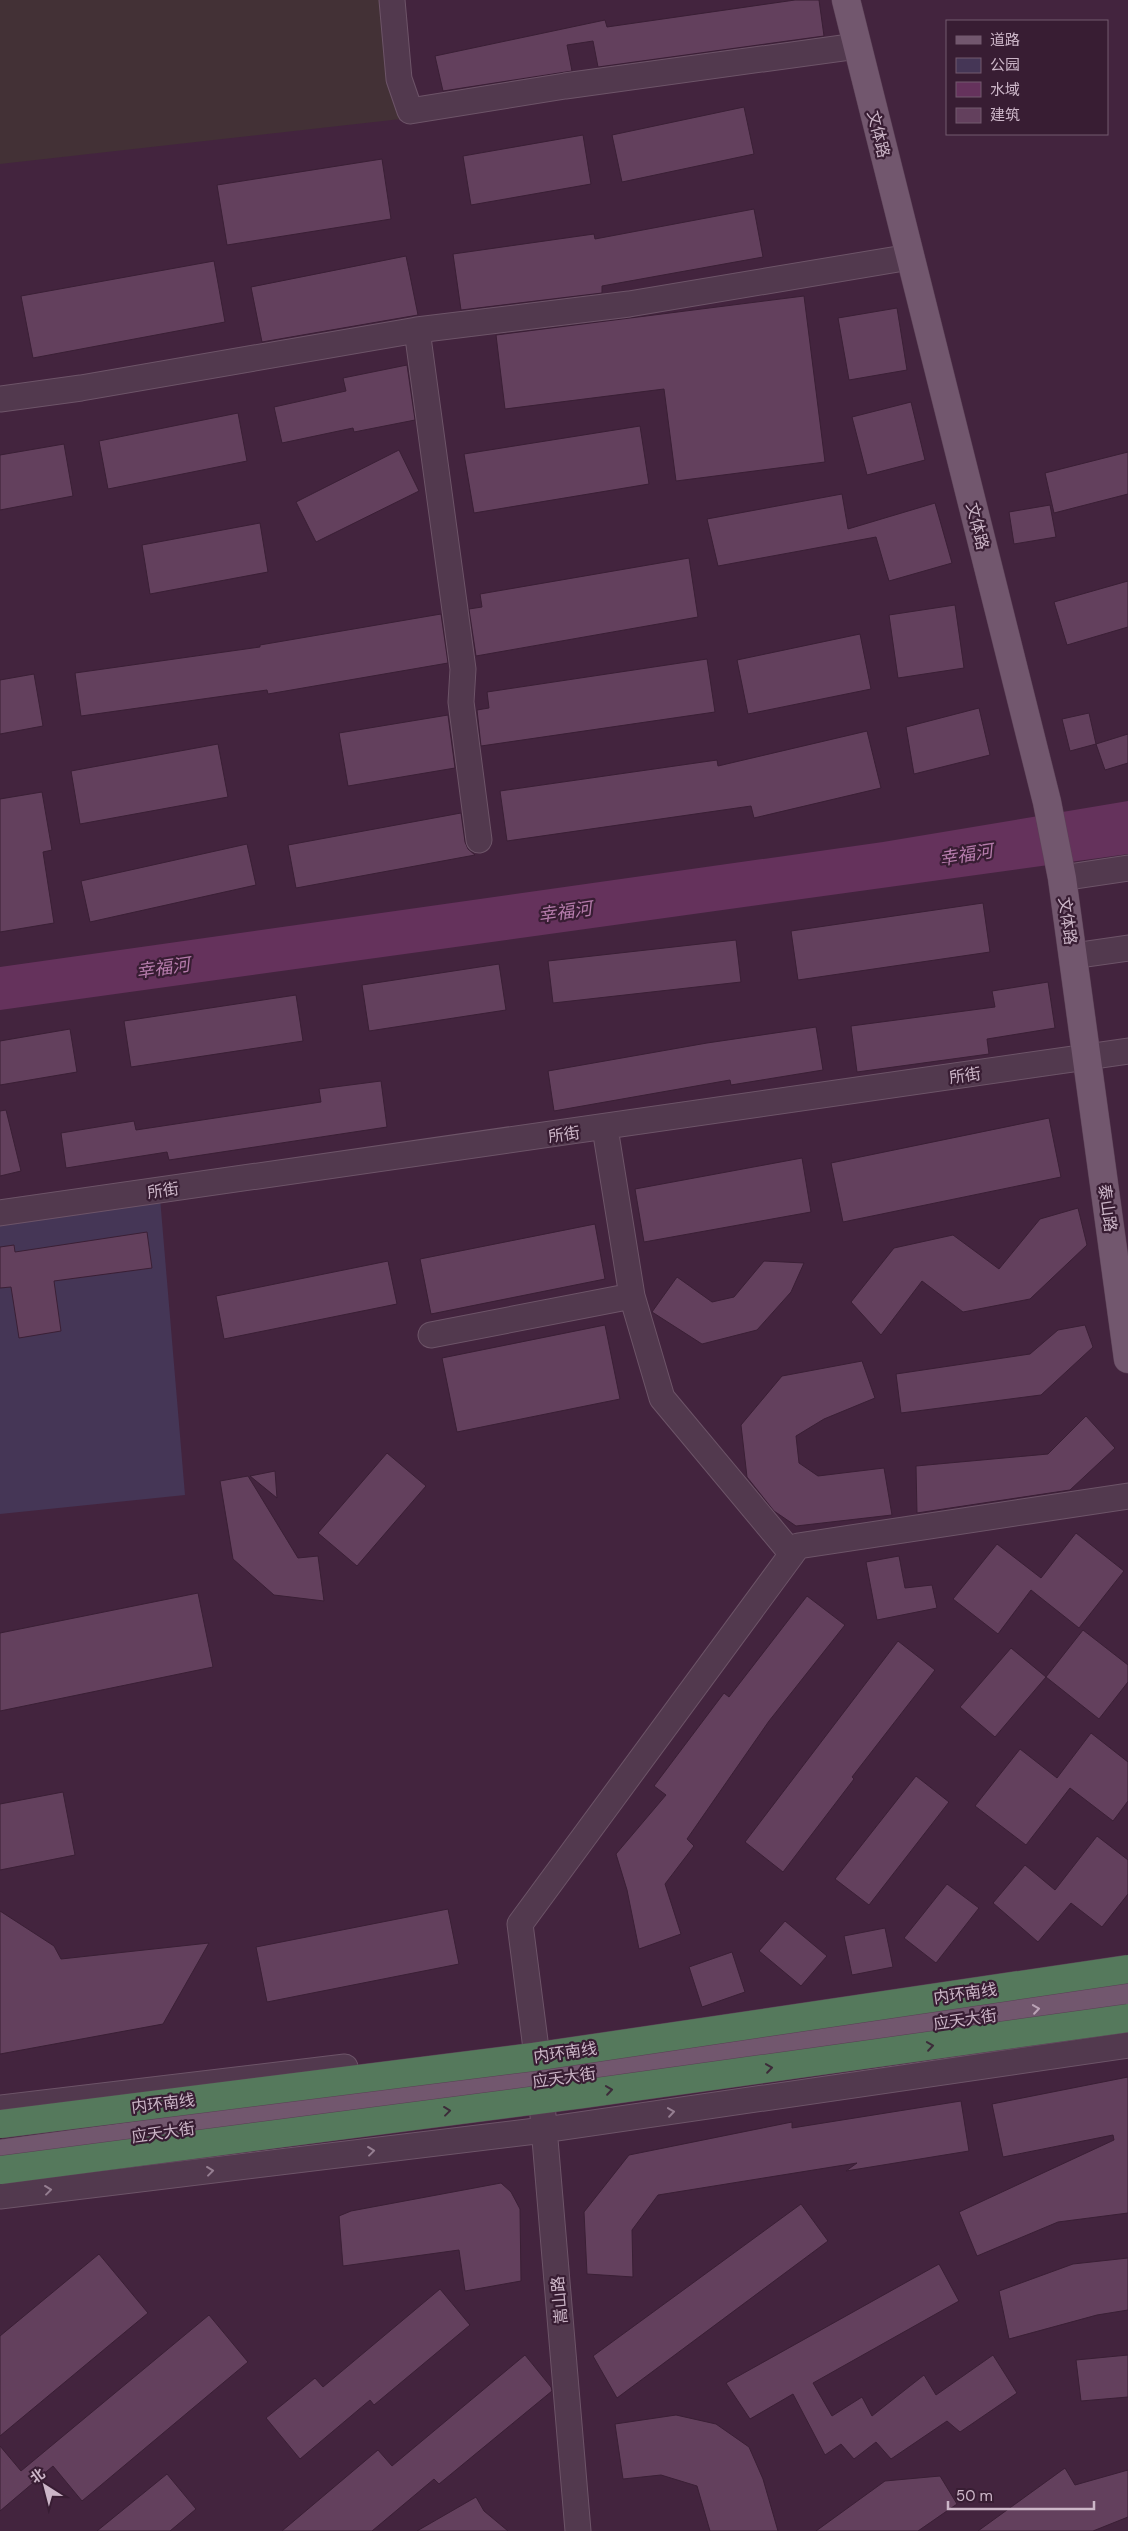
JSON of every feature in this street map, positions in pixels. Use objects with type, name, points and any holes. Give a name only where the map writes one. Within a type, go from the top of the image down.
[{"type":"highway","name":"内环南线","points":[[0,2124],[533,2057],[1128,1969]]},
{"type":"highway","points":[[0,2170],[583,2094],[1128,2018]]},
{"type":"main road","name":"文体路","points":[[846,0],[1048,811],[1061,873],[1087,1057]]},
{"type":"main road","name":"泰山路","points":[[1087,1057],[1128,1359]]},
{"type":"main road","name":"应天大街","points":[[0,2137],[539,2075],[1128,1977]]},
{"type":"main road","name":"应天大街","points":[[0,2154],[539,2075],[1128,1996]]},
{"type":"street","points":[[392,0],[399,79],[410,111],[566,86],[857,46]]},
{"type":"street","points":[[0,399],[81,388],[417,330],[629,304],[910,257]]},
{"type":"street","points":[[417,330],[463,669],[461,702],[479,840]]},
{"type":"street","points":[[1061,873],[1128,868]]},
{"type":"street","points":[[1073,956],[1128,948]]},
{"type":"street","name":"所街","points":[[0,1213],[1128,1052]]},
{"type":"street","points":[[605,1128],[632,1296],[662,1398],[792,1554],[798,1546],[1128,1496]]},
{"type":"street","points":[[431,1335],[632,1296]]},
{"type":"street","name":"嵩山路","points":[[578,2531],[539,2075],[520,1924],[792,1554]]},
{"type":"street","points":[[0,2196],[544,2130],[1128,2045]]},
{"type":"street","name":"应天大街","points":[[0,2108],[502,2048],[539,2075]]},
{"type":"shaded area","points":[[0,0],[388,0],[401,119],[0,164]]},
{"type":"green space","points":[[159,1186],[185,1495],[0,1514],[0,1210]]},
{"type":"water","name":"幸福河","points":[[1128,801],[1128,854],[0,1010],[0,967],[883,842]]},
{"type":"building","points":[[795,0],[819,0],[824,36],[598,67],[593,41],[567,45],[572,71],[443,91],[435,56],[605,20],[607,27]]},
{"type":"building","points":[[744,107],[754,154],[622,182],[612,135]]},
{"type":"building","points":[[583,135],[591,184],[471,205],[463,156]]},
{"type":"building","points":[[382,159],[391,219],[227,245],[217,185]]},
{"type":"building","points":[[754,209],[763,257],[602,286],[602,293],[461,310],[453,254],[594,234],[595,239]]},
{"type":"building","points":[[406,256],[418,315],[262,342],[251,287]]},
{"type":"building","points":[[214,261],[225,322],[33,358],[21,296]]},
{"type":"building","points":[[804,296],[825,462],[676,481],[664,389],[505,409],[496,335]]},
{"type":"building","points":[[897,308],[907,370],[849,380],[838,318]]},
{"type":"building","points":[[407,365],[415,420],[354,432],[353,428],[282,443],[274,407],[346,391],[343,378]]},
{"type":"building","points":[[911,402],[925,460],[867,475],[852,417]]},
{"type":"building","points":[[238,413],[247,461],[108,489],[99,441]]},
{"type":"building","points":[[640,426],[649,484],[474,513],[464,454]]},
{"type":"building","points":[[64,444],[73,496],[0,510],[0,455]]},
{"type":"building","points":[[399,450],[419,491],[316,542],[296,502]]},
{"type":"building","points":[[1128,452],[1128,494],[1054,513],[1045,473]]},
{"type":"building","points":[[842,494],[848,529],[935,503],[952,563],[889,581],[876,537],[718,566],[707,519]]},
{"type":"building","points":[[1050,505],[1056,537],[1014,544],[1009,512]]},
{"type":"building","points":[[260,523],[268,572],[150,594],[142,545]]},
{"type":"building","points":[[689,558],[698,617],[476,656],[469,609],[482,607],[480,594]]},
{"type":"building","points":[[1128,581],[1128,627],[1067,645],[1054,602]]},
{"type":"building","points":[[955,605],[964,668],[898,678],[889,615]]},
{"type":"building","points":[[441,614],[448,663],[268,694],[267,690],[81,716],[75,673],[260,647],[260,645]]},
{"type":"building","points":[[860,634],[871,689],[748,714],[737,660]]},
{"type":"building","points":[[707,659],[715,712],[481,746],[477,710],[489,708],[487,692]]},
{"type":"building","points":[[34,674],[43,726],[0,734],[0,680]]},
{"type":"building","points":[[979,708],[990,755],[914,774],[906,727]]},
{"type":"building","points":[[1089,713],[1096,744],[1070,751],[1062,719]]},
{"type":"building","points":[[448,715],[455,768],[348,786],[339,733]]},
{"type":"building","points":[[867,731],[881,788],[754,818],[751,806],[507,841],[500,791],[717,760],[718,766]]},
{"type":"building","points":[[1128,734],[1128,763],[1105,770],[1096,744]]},
{"type":"building","points":[[218,744],[228,797],[80,824],[71,771]]},
{"type":"building","points":[[42,792],[52,850],[43,852],[54,923],[0,932],[0,799]]},
{"type":"building","points":[[461,813],[465,842],[468,849],[475,855],[296,888],[288,845]]},
{"type":"building","points":[[247,844],[256,885],[90,922],[81,881]]},
{"type":"building","points":[[983,903],[990,952],[798,980],[791,931]]},
{"type":"building","points":[[736,940],[741,982],[553,1003],[548,961]]},
{"type":"building","points":[[499,964],[506,1010],[369,1031],[362,985]]},
{"type":"building","points":[[1048,982],[1055,1028],[987,1039],[989,1054],[857,1072],[851,1026],[995,1007],[992,991]]},
{"type":"building","points":[[296,995],[303,1041],[131,1067],[124,1021]]},
{"type":"building","points":[[816,1027],[823,1070],[731,1085],[730,1080],[554,1111],[548,1071],[707,1043]]},
{"type":"building","points":[[70,1029],[77,1072],[0,1085],[0,1041]]},
{"type":"building","points":[[381,1081],[387,1127],[169,1160],[167,1152],[66,1168],[61,1133],[134,1121],[136,1130],[321,1102],[319,1089]]},
{"type":"building","points":[[6,1110],[21,1171],[0,1176],[0,1111]]},
{"type":"building","points":[[1049,1118],[1061,1177],[843,1222],[831,1163]]},
{"type":"building","points":[[802,1158],[811,1212],[644,1242],[635,1189]]},
{"type":"building","points":[[1078,1208],[1087,1245],[1030,1299],[963,1312],[922,1281],[881,1335],[851,1302],[894,1248],[953,1235],[999,1269],[1040,1219]]},
{"type":"building","points":[[595,1224],[605,1279],[431,1314],[420,1259]]},
{"type":"building","points":[[147,1232],[152,1268],[54,1281],[61,1331],[19,1338],[11,1287],[0,1288],[0,1247],[14,1245],[15,1252]]},
{"type":"building","points":[[388,1261],[397,1304],[224,1339],[216,1296]]},
{"type":"building","points":[[764,1261],[804,1263],[791,1292],[757,1330],[702,1344],[652,1312],[677,1277],[712,1302],[734,1297]]},
{"type":"building","points":[[605,1325],[620,1399],[457,1432],[442,1358]]},
{"type":"building","points":[[1085,1325],[1093,1347],[1041,1395],[901,1413],[896,1374],[1030,1354],[1058,1330]]},
{"type":"building","points":[[862,1361],[875,1398],[824,1419],[796,1436],[799,1463],[818,1476],[884,1468],[892,1515],[796,1526],[774,1511],[747,1477],[741,1425],[782,1376]]},
{"type":"building","points":[[1086,1416],[1115,1448],[1070,1490],[917,1513],[916,1466],[1048,1454]]},
{"type":"building","points":[[387,1453],[426,1486],[357,1566],[318,1533]]},
{"type":"building","points":[[275,1471],[277,1498],[250,1476]]},
{"type":"building","points":[[248,1476],[298,1558],[318,1556],[324,1601],[274,1595],[233,1559],[220,1481]]},
{"type":"building","points":[[1076,1533],[1124,1571],[1079,1628],[1031,1590],[998,1634],[953,1599],[997,1544],[1041,1578]]},
{"type":"building","points":[[899,1556],[905,1588],[932,1585],[937,1608],[877,1620],[866,1562]]},
{"type":"building","points":[[198,1593],[213,1667],[0,1711],[0,1633]]},
{"type":"building","points":[[807,1596],[845,1625],[769,1721],[687,1839],[694,1846],[665,1884],[681,1934],[639,1949],[627,1890],[616,1854],[666,1795],[654,1786],[724,1693],[729,1697]]},
{"type":"building","points":[[1083,1630],[1128,1665],[1128,1682],[1099,1719],[1046,1677]]},
{"type":"building","points":[[898,1641],[935,1670],[852,1777],[854,1779],[783,1872],[745,1842]]},
{"type":"building","points":[[1011,1648],[1046,1677],[995,1737],[960,1707]]},
{"type":"building","points":[[1091,1733],[1128,1762],[1128,1801],[1113,1821],[1070,1788],[1026,1845],[975,1806],[1020,1749],[1057,1778]]},
{"type":"building","points":[[916,1776],[949,1802],[869,1905],[835,1879]]},
{"type":"building","points":[[63,1792],[75,1855],[0,1870],[0,1804]]},
{"type":"building","points":[[1097,1836],[1128,1860],[1128,1894],[1102,1927],[1071,1903],[1038,1942],[993,1903],[1025,1865],[1055,1890]]},
{"type":"building","points":[[947,1884],[979,1908],[936,1963],[904,1938]]},
{"type":"building","points":[[448,1909],[459,1964],[267,2002],[256,1947]]},
{"type":"building","points":[[0,1911],[54,1946],[61,1959],[209,1943],[163,2024],[0,2054]]},
{"type":"building","points":[[785,1921],[827,1956],[801,1986],[759,1951]]},
{"type":"building","points":[[885,1928],[893,1967],[852,1975],[844,1936]]},
{"type":"building","points":[[732,1952],[745,1992],[702,2007],[689,1967]]},
{"type":"building","points":[[1128,2077],[1128,2213],[1058,2222],[977,2256],[959,2212],[1114,2140],[1113,2135],[1003,2157],[992,2104]]},
{"type":"building","points":[[961,2101],[969,2151],[846,2171],[857,2163],[658,2195],[632,2230],[633,2277],[587,2274],[584,2212],[629,2155],[792,2122],[792,2128]]},
{"type":"building","points":[[501,2183],[511,2192],[520,2209],[521,2281],[465,2291],[459,2250],[343,2266],[339,2216],[351,2211]]},
{"type":"building","points":[[801,2204],[828,2241],[617,2398],[593,2356]]},
{"type":"building","points":[[99,2254],[148,2313],[0,2436],[0,2336]]},
{"type":"building","points":[[1128,2258],[1128,2310],[1097,2315],[1009,2339],[999,2291],[1073,2264]]},
{"type":"building","points":[[939,2264],[959,2301],[813,2383],[832,2416],[862,2397],[872,2416],[924,2375],[936,2395],[993,2355],[1017,2393],[960,2432],[947,2421],[891,2459],[876,2442],[854,2459],[841,2444],[825,2455],[793,2394],[750,2419],[726,2383]]},
{"type":"building","points":[[440,2289],[470,2325],[374,2405],[370,2400],[300,2459],[266,2418],[315,2378],[323,2387]]},
{"type":"building","points":[[209,2315],[248,2362],[82,2501],[53,2466],[0,2511],[0,2446],[21,2471]]},
{"type":"building","points":[[525,2355],[551,2387],[552,2391],[439,2484],[434,2479],[372,2531],[282,2531],[378,2450],[392,2466]]},
{"type":"building","points":[[1128,2355],[1128,2397],[1081,2401],[1076,2360]]},
{"type":"building","points":[[676,2415],[716,2424],[749,2447],[763,2479],[778,2531],[710,2531],[697,2486],[661,2475],[623,2479],[615,2424]]},
{"type":"building","points":[[1065,2468],[1075,2485],[1128,2470],[1128,2517],[1093,2531],[978,2531]]},
{"type":"building","points":[[167,2474],[196,2509],[170,2531],[97,2531]]},
{"type":"building","points":[[940,2476],[957,2504],[918,2531],[816,2531],[885,2481]]},
{"type":"building","points":[[476,2497],[484,2511],[508,2531],[417,2531]]}]
